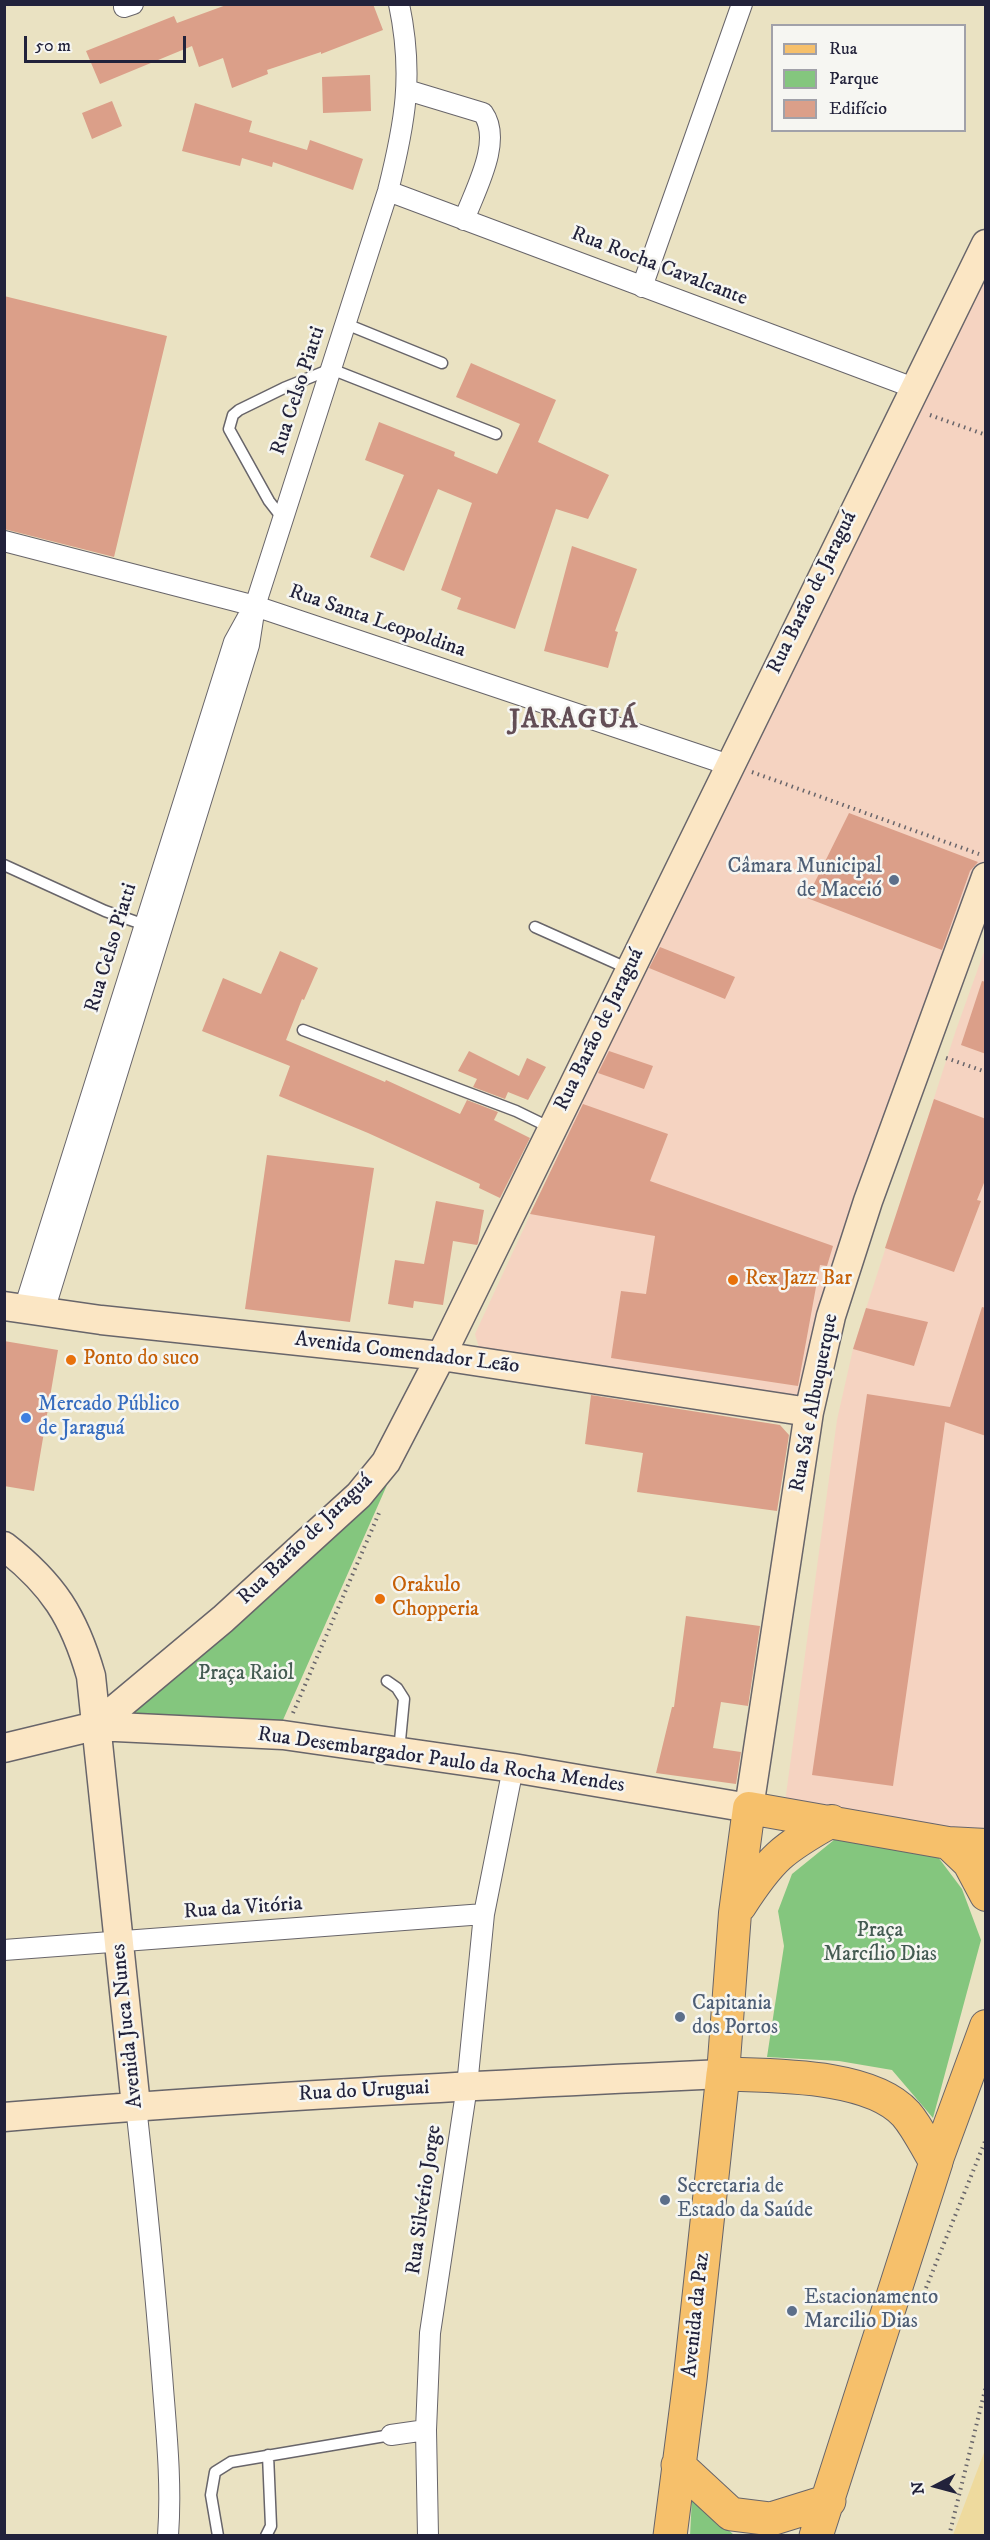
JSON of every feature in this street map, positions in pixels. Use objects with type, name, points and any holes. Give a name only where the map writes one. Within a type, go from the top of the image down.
[{"type":"highway","points":[[723,2074],[815,2081],[881,2094],[906,2114],[936,2162],[829,2501],[816,2535]]},
{"type":"highway","name":"Avenida da Paz","points":[[670,2535],[723,2074]]},
{"type":"highway","points":[[678,2465],[731,2514],[771,2519],[829,2501]]},
{"type":"main road","points":[[749,1808],[948,1843],[986,1845]]},
{"type":"main road","name":"Avenida da Paz","points":[[723,2074],[735,1913],[749,1808]]},
{"type":"main road","points":[[735,1913],[763,1870],[777,1854],[832,1821]]},
{"type":"main road","points":[[948,1843],[969,1863],[986,1895]]},
{"type":"main road","points":[[936,2162],[985,2021]]},
{"type":"street","name":"Rua Celso Piatti","points":[[24,1309],[249,645],[255,606],[388,192],[403,131],[407,90],[407,43],[399,4]]},
{"type":"street","points":[[642,286],[742,4]]},
{"type":"street","points":[[407,90],[483,113],[490,123],[491,145],[464,220]]},
{"type":"street","name":"Rua Rocha Cavalcante","points":[[388,192],[642,286],[910,397]]},
{"type":"street","name":"Rua Barão de Jaraguá","points":[[95,1726],[223,1619],[359,1495],[386,1462],[441,1356],[986,244]]},
{"type":"street","name":"Rua Santa Leopoldina","points":[[4,541],[255,606],[729,765]]},
{"type":"street","name":"Rua Celso Piatti","points":[[24,1309],[234,642],[255,606]]},
{"type":"street","name":"Rua Sá e Albuquerque","points":[[749,1808],[808,1412],[831,1316],[868,1201],[986,877]]},
{"type":"street","name":"Avenida Comendador Leão","points":[[24,1309],[441,1356],[808,1412]]},
{"type":"street","name":"Avenida Juca Nunes","points":[[4,1546],[31,1569],[62,1603],[80,1637],[91,1676],[154,2262],[171,2493],[168,2535]]},
{"type":"street","points":[[4,1748],[95,1726]]},
{"type":"street","name":"Rua Desembargador Paulo da Rocha Mendes","points":[[95,1726],[283,1735],[513,1767],[749,1808]]},
{"type":"street","name":"Rua Silvério Jorge","points":[[428,2535],[426,2430],[430,2333],[467,2086],[484,1914],[513,1767]]},
{"type":"street","name":"Rua da Vitória","points":[[4,1950],[484,1914]]},
{"type":"street","name":"Rua do Uruguai","points":[[4,2117],[136,2106],[467,2086],[723,2074]]},
{"type":"street","points":[[391,2435],[426,2430]]},
{"type":"lane","points":[[346,324],[442,363]]},
{"type":"lane","points":[[283,519],[232,437],[230,421],[239,410],[331,369],[496,434]]},
{"type":"lane","points":[[4,865],[105,911],[145,925]]},
{"type":"lane","points":[[535,927],[629,969]]},
{"type":"lane","points":[[303,1030],[552,1128]]},
{"type":"lane","points":[[387,1681],[397,1688],[404,1699],[399,1752]]},
{"type":"lane","points":[[218,2535],[212,2495],[215,2472],[231,2462],[391,2435]]},
{"type":"lane","points":[[267,2535],[270,2526],[268,2456]]},
{"type":"path","points":[[910,397],[986,435]]},
{"type":"path","points":[[729,765],[986,856]]},
{"type":"path","points":[[922,1050],[986,1071]]},
{"type":"path","points":[[283,1735],[380,1508]]},
{"type":"path","points":[[949,2535],[986,2386]]},
{"type":"shaded area","points":[[985,273],[985,867],[808,1398],[479,1348],[475,1334],[617,1027]]},
{"type":"shaded area","points":[[985,949],[985,1836],[785,1802],[837,1420],[853,1349],[956,1030]]},
{"type":"green space","name":"Praça Raiol","points":[[387,1485],[279,1729],[125,1716]]},
{"type":"green space","name":"Praça Marcílio Dias","points":[[834,1840],[871,1840],[938,1857],[962,1889],[981,1940],[933,2118],[892,2070],[839,2061],[767,2057],[784,1946],[778,1911],[792,1874]]},
{"type":"green space","points":[[692,2497],[734,2535],[690,2536]]},
{"type":"sand","points":[[985,2450],[985,2535],[953,2535]]},
{"type":"building","points":[[229,4],[373,4],[383,30],[321,54],[321,52],[267,70],[268,74],[232,88],[223,58],[199,67],[192,46],[100,84],[86,51],[174,16],[177,23]]},
{"type":"building","points":[[370,75],[371,111],[323,113],[322,77]]},
{"type":"building","points":[[112,101],[122,126],[92,139],[82,113]]},
{"type":"building","points":[[195,103],[252,121],[249,132],[307,150],[310,140],[363,159],[353,190],[273,162],[272,167],[242,158],[240,166],[182,151]]},
{"type":"building","points":[[4,296],[167,336],[114,557],[4,529]]},
{"type":"building","points":[[471,363],[556,400],[538,442],[609,475],[588,519],[556,509],[515,629],[457,609],[461,598],[441,590],[472,503],[438,489],[404,571],[370,557],[404,475],[365,460],[379,422],[455,452],[454,456],[497,474],[520,424],[456,397]]},
{"type":"building","points":[[572,546],[637,569],[615,631],[618,632],[608,668],[544,651]]},
{"type":"building","name":"Câmara Municipal de Maceió","points":[[849,813],[978,862],[970,871],[942,950],[807,898]]},
{"type":"building","points":[[660,947],[735,977],[725,999],[649,968]]},
{"type":"building","points":[[280,951],[318,968],[304,1000],[302,999],[286,1040],[385,1082],[386,1080],[460,1114],[467,1100],[498,1112],[494,1120],[530,1138],[500,1198],[479,1188],[480,1184],[368,1133],[279,1096],[290,1066],[202,1031],[223,978],[261,994]]},
{"type":"building","points":[[982,981],[986,982],[986,1054],[961,1045]]},
{"type":"building","points":[[469,1051],[519,1076],[527,1058],[546,1067],[528,1100],[508,1092],[505,1099],[473,1087],[477,1079],[458,1071]]},
{"type":"building","points":[[609,1051],[653,1066],[644,1089],[598,1073]]},
{"type":"building","points":[[934,1099],[986,1119],[986,1178],[977,1200],[981,1201],[954,1272],[885,1248]]},
{"type":"building","points":[[583,1104],[668,1134],[650,1181],[833,1246],[827,1266],[820,1265],[798,1386],[611,1358],[621,1291],[646,1294],[655,1236],[530,1214]]},
{"type":"building","points":[[267,1155],[374,1168],[350,1322],[245,1309]]},
{"type":"building","points":[[436,1201],[484,1210],[478,1243],[477,1245],[453,1241],[443,1305],[414,1301],[413,1308],[388,1304],[395,1260],[424,1264]]},
{"type":"building","points":[[982,1307],[986,1308],[986,1436],[945,1422],[893,1786],[812,1775],[867,1394],[950,1407]]},
{"type":"building","points":[[866,1308],[928,1322],[914,1366],[853,1349]]},
{"type":"building","name":"Mercado Público de Jaraguá","points":[[4,1341],[58,1350],[34,1491],[4,1486]]},
{"type":"building","points":[[591,1395],[780,1425],[789,1435],[777,1511],[637,1492],[643,1453],[585,1444]]},
{"type":"building","points":[[686,1616],[760,1626],[748,1706],[721,1702],[713,1748],[741,1752],[736,1784],[656,1773],[672,1707],[674,1707]]},
{"type":"place","name":"Câmara Municipal de Maceió","points":[[894,880]]},
{"type":"place","name":"Rex Jazz Bar","points":[[733,1280]]},
{"type":"place","name":"Ponto do suco","points":[[71,1360]]},
{"type":"place","name":"Mercado Público de Jaraguá","points":[[26,1418]]},
{"type":"place","name":"Orakulo Chopperia","points":[[380,1599]]},
{"type":"place","name":"Capitania dos Portos","points":[[680,2017]]},
{"type":"place","name":"Secretaria de Estado da Saúde","points":[[665,2200]]},
{"type":"place","name":"Estacionamento Marcilio Dias","points":[[792,2311]]},
{"type":"district","name":"JARAGUÁ","points":[[574,721]]}]
